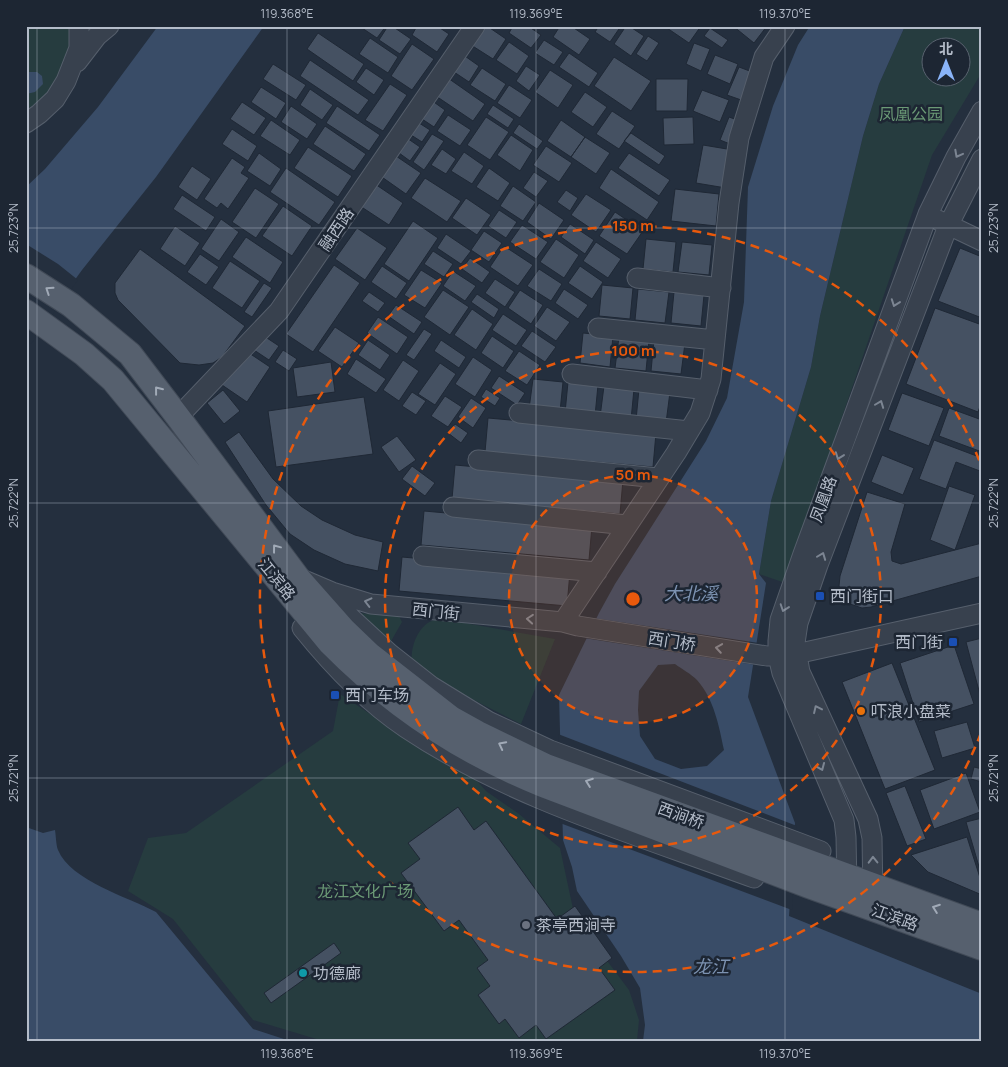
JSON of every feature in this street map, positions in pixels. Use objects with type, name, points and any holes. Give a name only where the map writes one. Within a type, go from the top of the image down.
[{"type":"main road","name":"江滨路","points":[[26,276],[71,305],[130,354],[298,578],[344,630],[369,654],[427,701],[451,718],[544,775]]},
{"type":"main road","name":"江滨路","points":[[26,312],[84,354],[113,380],[330,643],[356,670],[414,716],[441,734],[512,773],[544,775]]},
{"type":"main road","name":"西涧桥","points":[[544,775],[812,874]]},
{"type":"main road","name":"江滨路","points":[[812,874],[846,876],[982,925]]},
{"type":"main road","name":"江滨路","points":[[812,874],[847,899],[982,948]]},
{"type":"street","points":[[26,122],[39,114],[55,99],[66,81],[79,48],[79,26]]},
{"type":"street","points":[[71,69],[97,36],[109,26]]},
{"type":"street","name":"融西路","points":[[178,417],[279,312],[475,26]]},
{"type":"street","points":[[570,624],[597,572],[700,413],[711,379],[729,203],[738,138],[764,57],[785,26]]},
{"type":"street","name":"凤凰路","points":[[847,899],[844,820],[782,673],[778,641],[780,620],[928,214],[956,157],[982,111]]},
{"type":"street","name":"凤凰路","points":[[780,656],[795,643],[798,623],[818,565],[948,226],[982,159]]},
{"type":"street","points":[[928,214],[948,226],[982,241]]},
{"type":"street","points":[[637,278],[721,288]]},
{"type":"street","points":[[598,328],[715,340]]},
{"type":"street","points":[[572,374],[708,390]]},
{"type":"street","points":[[519,413],[689,431]]},
{"type":"street","points":[[478,460],[658,478]]},
{"type":"street","points":[[453,507],[627,525]]},
{"type":"street","points":[[423,556],[597,572]]},
{"type":"street","name":"西门街","points":[[298,578],[327,590],[371,604],[570,624]]},
{"type":"street","points":[[327,590],[351,618],[389,653],[431,686],[488,721],[544,775],[812,874],[982,956]]},
{"type":"street","points":[[780,656],[982,612]]},
{"type":"street","name":"西门桥","points":[[570,624],[780,656]]},
{"type":"street","name":"凤凰路","points":[[780,656],[800,672],[868,820],[872,838],[874,909]]},
{"type":"green space","points":[[26,26],[71,26],[69,58],[44,100],[26,109]]},
{"type":"green space","name":"凤凰公园","points":[[905,26],[982,26],[982,72],[932,155],[807,519],[788,584],[759,574],[771,501],[811,367],[820,316],[863,136],[879,84]]},
{"type":"green space","points":[[359,613],[399,616],[402,622],[390,643]]},
{"type":"green space","points":[[434,620],[453,621],[555,639],[521,724],[464,695],[412,663],[412,650],[416,637],[428,623]]},
{"type":"green space","name":"龙江文化广场","points":[[340,694],[448,766],[471,774],[486,791],[519,814],[560,848],[575,918],[629,990],[639,1020],[637,1041],[323,1041],[253,1020],[173,919],[128,891],[148,838],[186,833],[333,731]]},
{"type":"water","points":[[158,26],[264,26],[156,177],[82,270],[26,347],[26,187],[45,169],[98,107]]},
{"type":"water","name":"大北溪","points":[[810,26],[905,26],[879,84],[863,136],[820,316],[811,367],[771,501],[759,574],[766,583],[748,697],[795,823],[789,916],[982,994],[982,1041],[643,1041],[645,1025],[640,988],[577,891],[572,867],[563,840],[559,695],[615,584],[706,441],[727,398],[744,302],[748,187],[773,106],[798,45]],"holes":[[[675,664],[695,678],[703,687],[712,704],[718,722],[724,750],[707,766],[681,769],[655,759],[640,736],[639,691],[658,665]]]},
{"type":"water","points":[[26,72],[37,72],[42,76],[43,84],[35,92],[26,94]]},
{"type":"water","points":[[26,827],[43,833],[55,830],[58,850],[75,871],[101,887],[156,912],[253,1029],[290,1041],[26,1041]]},
{"type":"pier","points":[[26,244],[58,264],[78,280],[31,344],[26,341]]},
{"type":"pier","points":[[593,618],[759,643],[756,665],[584,638]]},
{"type":"pier","points":[[558,734],[797,826],[792,910],[560,823]]},
{"type":"building","points":[[359,26],[386,26],[377,38]]},
{"type":"building","points":[[388,26],[392,26],[411,39],[400,54],[379,40]]},
{"type":"building","points":[[417,26],[437,26],[449,34],[437,52],[412,35]]},
{"type":"building","points":[[483,26],[487,26],[506,39],[493,59],[471,45]]},
{"type":"building","points":[[513,26],[528,26],[541,35],[531,48],[509,33]]},
{"type":"building","points":[[560,26],[571,26],[590,39],[579,55],[553,37]]},
{"type":"building","points":[[599,26],[621,26],[610,42],[595,32]]},
{"type":"building","points":[[626,26],[644,36],[631,56],[614,44]]},
{"type":"building","points":[[668,26],[701,26],[689,43],[667,28]]},
{"type":"building","points":[[733,26],[767,26],[754,43]]},
{"type":"building","points":[[710,28],[728,40],[722,48],[704,36]]},
{"type":"building","points":[[318,33],[364,64],[353,81],[307,49]]},
{"type":"building","points":[[648,36],[659,43],[647,61],[636,54]]},
{"type":"building","points":[[370,38],[398,57],[388,73],[359,54]]},
{"type":"building","points":[[544,40],[563,52],[554,65],[535,53]]},
{"type":"building","points":[[509,42],[529,56],[517,74],[496,60]]},
{"type":"building","points":[[694,43],[710,49],[701,71],[686,64]]},
{"type":"building","points":[[412,44],[434,59],[412,90],[391,76]]},
{"type":"building","points":[[569,53],[598,73],[589,87],[559,67]]},
{"type":"building","points":[[462,54],[479,66],[469,82],[451,70]]},
{"type":"building","points":[[715,55],[738,64],[730,84],[707,74]]},
{"type":"building","points":[[614,57],[651,81],[631,111],[594,86]]},
{"type":"building","points":[[310,60],[369,100],[358,115],[300,76]]},
{"type":"building","points":[[273,64],[306,85],[296,100],[263,79]]},
{"type":"building","points":[[526,66],[540,75],[529,91],[516,81]]},
{"type":"building","points":[[739,67],[755,73],[744,101],[727,95]]},
{"type":"building","points":[[366,68],[384,80],[374,95],[356,82]]},
{"type":"building","points":[[482,68],[506,84],[495,101],[470,85]]},
{"type":"building","points":[[550,70],[573,85],[558,108],[535,92]]},
{"type":"building","points":[[445,76],[485,104],[473,121],[433,94]]},
{"type":"building","points":[[656,79],[688,79],[687,111],[656,111]]},
{"type":"building","points":[[390,84],[407,95],[383,131],[365,120]]},
{"type":"building","points":[[509,85],[532,100],[520,118],[497,103]]},
{"type":"building","points":[[261,87],[286,103],[276,119],[251,102]]},
{"type":"building","points":[[310,89],[333,105],[322,120],[300,105]]},
{"type":"building","points":[[702,90],[729,100],[720,122],[693,111]]},
{"type":"building","points":[[585,92],[607,107],[593,127],[571,112]]},
{"type":"building","points":[[431,100],[445,110],[434,127],[419,117]]},
{"type":"building","points":[[242,102],[266,118],[254,135],[230,119]]},
{"type":"building","points":[[493,105],[514,119],[508,128],[487,114]]},
{"type":"building","points":[[291,106],[317,124],[307,139],[281,122]]},
{"type":"building","points":[[337,106],[380,135],[369,151],[326,123]]},
{"type":"building","points":[[612,111],[635,126],[619,149],[596,134]]},
{"type":"building","points":[[448,115],[471,130],[460,146],[437,131]]},
{"type":"building","points":[[486,117],[509,132],[490,160],[467,145]]},
{"type":"building","points":[[693,117],[694,144],[664,145],[663,118]]},
{"type":"building","points":[[729,117],[740,121],[730,144],[720,140]]},
{"type":"building","points":[[271,120],[300,140],[290,155],[260,136]]},
{"type":"building","points":[[561,120],[585,137],[571,157],[547,141]]},
{"type":"building","points":[[416,121],[430,130],[422,142],[408,133]]},
{"type":"building","points":[[519,124],[543,141],[537,149],[513,133]]},
{"type":"building","points":[[325,126],[366,154],[354,171],[313,144]]},
{"type":"building","points":[[232,129],[257,146],[248,161],[222,144]]},
{"type":"building","points":[[631,133],[665,156],[659,165],[624,141]]},
{"type":"building","points":[[432,134],[444,141],[424,170],[413,162]]},
{"type":"building","points":[[511,135],[533,150],[520,171],[497,155]]},
{"type":"building","points":[[404,136],[420,147],[410,161],[395,150]]},
{"type":"building","points":[[585,137],[610,153],[596,174],[571,157]]},
{"type":"building","points":[[703,145],[733,150],[726,188],[696,183]]},
{"type":"building","points":[[546,146],[572,163],[559,182],[533,165]]},
{"type":"building","points":[[308,147],[352,176],[338,197],[294,168]]},
{"type":"building","points":[[442,149],[456,159],[446,174],[431,165]]},
{"type":"building","points":[[464,152],[484,166],[472,184],[451,171]]},
{"type":"building","points":[[259,153],[281,169],[270,186],[247,171]]},
{"type":"building","points":[[629,153],[670,180],[659,196],[618,168]]},
{"type":"building","points":[[393,154],[421,173],[406,194],[379,175]]},
{"type":"building","points":[[232,158],[245,167],[241,173],[249,178],[228,209],[221,203],[217,208],[204,199]]},
{"type":"building","points":[[192,166],[211,179],[197,200],[178,187]]},
{"type":"building","points":[[286,168],[335,202],[319,225],[270,192]]},
{"type":"building","points":[[489,168],[510,183],[498,201],[476,187]]},
{"type":"building","points":[[611,169],[659,202],[647,220],[599,188]]},
{"type":"building","points":[[534,172],[548,181],[536,197],[523,188]]},
{"type":"building","points":[[425,178],[461,201],[447,222],[411,198]]},
{"type":"building","points":[[375,184],[403,203],[389,225],[360,206]]},
{"type":"building","points":[[513,186],[536,202],[523,221],[500,206]]},
{"type":"building","points":[[255,188],[279,204],[256,238],[232,222]]},
{"type":"building","points":[[675,189],[719,194],[716,226],[671,221]]},
{"type":"building","points":[[566,190],[578,198],[570,211],[557,202]]},
{"type":"building","points":[[586,194],[611,210],[596,232],[571,215]]},
{"type":"building","points":[[182,195],[215,217],[206,231],[173,209]]},
{"type":"building","points":[[466,198],[491,215],[477,235],[452,218]]},
{"type":"building","points":[[539,203],[564,220],[551,239],[527,222]]},
{"type":"building","points":[[283,206],[312,226],[292,256],[262,236]]},
{"type":"building","points":[[499,210],[517,222],[506,238],[488,226]]},
{"type":"building","points":[[615,212],[643,231],[627,254],[599,236]]},
{"type":"building","points":[[221,219],[239,232],[219,261],[201,249]]},
{"type":"building","points":[[413,221],[438,238],[409,281],[384,264]]},
{"type":"building","points":[[570,224],[594,240],[585,254],[561,237]]},
{"type":"building","points":[[522,225],[548,242],[536,259],[510,242]]},
{"type":"building","points":[[175,226],[200,243],[185,266],[160,249]]},
{"type":"building","points":[[357,228],[387,248],[365,280],[335,259]]},
{"type":"building","points":[[484,231],[502,243],[489,262],[471,250]]},
{"type":"building","points":[[446,234],[471,251],[461,264],[437,248]]},
{"type":"building","points":[[246,237],[283,262],[270,283],[232,257]]},
{"type":"building","points":[[556,239],[579,255],[564,278],[540,262]]},
{"type":"building","points":[[646,239],[676,242],[673,272],[643,269]]},
{"type":"building","points":[[596,242],[621,259],[608,278],[583,261]]},
{"type":"building","points":[[682,242],[712,245],[709,275],[678,272]]},
{"type":"building","points":[[504,246],[533,265],[518,286],[490,267]]},
{"type":"building","points":[[960,248],[982,257],[982,318],[938,301]]},
{"type":"building","points":[[140,249],[245,326],[222,357],[213,363],[199,365],[180,363],[118,300],[115,293],[115,283]]},
{"type":"building","points":[[433,251],[453,264],[444,277],[424,264]]},
{"type":"building","points":[[200,254],[219,267],[206,285],[187,272]]},
{"type":"building","points":[[470,258],[490,272],[482,283],[462,269]]},
{"type":"building","points":[[230,261],[260,281],[242,308],[212,288]]},
{"type":"building","points":[[334,265],[360,283],[313,352],[286,334]]},
{"type":"building","points":[[382,266],[407,283],[396,299],[371,282]]},
{"type":"building","points":[[580,266],[603,282],[592,299],[568,283]]},
{"type":"building","points":[[539,269],[562,284],[551,301],[527,286]]},
{"type":"building","points":[[421,270],[442,283],[425,308],[404,295]]},
{"type":"building","points":[[453,271],[476,286],[465,301],[443,286]]},
{"type":"building","points":[[495,279],[515,292],[505,307],[485,293]]},
{"type":"building","points":[[264,283],[272,288],[252,317],[244,312]]},
{"type":"building","points":[[602,285],[633,288],[630,319],[599,316]]},
{"type":"building","points":[[564,289],[588,305],[578,319],[555,303]]},
{"type":"building","points":[[638,289],[669,292],[665,323],[635,320]]},
{"type":"building","points":[[443,290],[469,307],[450,335],[424,317]]},
{"type":"building","points":[[520,290],[543,305],[531,324],[508,308]]},
{"type":"building","points":[[369,292],[385,303],[378,312],[362,301]]},
{"type":"building","points":[[674,292],[704,295],[701,326],[671,323]]},
{"type":"building","points":[[477,294],[499,309],[494,318],[471,302]]},
{"type":"building","points":[[396,305],[422,322],[414,334],[388,316]]},
{"type":"building","points":[[547,307],[570,322],[556,341],[534,326]]},
{"type":"building","points":[[935,308],[982,325],[982,401],[978,412],[906,384]]},
{"type":"building","points":[[472,309],[493,324],[476,350],[454,335]]},
{"type":"building","points":[[503,314],[527,330],[516,346],[492,330]]},
{"type":"building","points":[[378,317],[408,337],[397,354],[367,333]]},
{"type":"building","points":[[335,327],[359,343],[342,367],[318,351]]},
{"type":"building","points":[[424,329],[432,334],[414,360],[406,355]]},
{"type":"building","points":[[532,331],[556,347],[545,362],[521,346]]},
{"type":"building","points":[[583,333],[613,336],[610,367],[580,363]]},
{"type":"building","points":[[261,334],[279,346],[269,360],[251,348]]},
{"type":"building","points":[[492,336],[514,351],[503,368],[481,353]]},
{"type":"building","points":[[619,337],[649,340],[646,371],[615,368]]},
{"type":"building","points":[[368,340],[390,355],[380,370],[358,355]]},
{"type":"building","points":[[441,340],[466,357],[459,368],[434,351]]},
{"type":"building","points":[[654,340],[685,343],[681,374],[651,371]]},
{"type":"building","points":[[283,350],[297,359],[289,371],[275,362]]},
{"type":"building","points":[[246,351],[270,367],[247,402],[222,385]]},
{"type":"building","points":[[519,351],[540,365],[527,385],[505,371]]},
{"type":"building","points":[[473,357],[492,370],[475,397],[455,384]]},
{"type":"building","points":[[356,359],[386,379],[376,393],[347,374]]},
{"type":"building","points":[[403,360],[419,371],[399,401],[383,390]]},
{"type":"building","points":[[331,362],[335,392],[297,397],[293,368]]},
{"type":"building","points":[[440,363],[456,374],[435,405],[418,394]]},
{"type":"building","points":[[499,376],[525,393],[517,405],[491,388]]},
{"type":"building","points":[[533,379],[563,382],[560,412],[529,409]]},
{"type":"building","points":[[568,382],[598,385],[595,416],[565,413]]},
{"type":"building","points":[[604,386],[634,389],[631,420],[600,417]]},
{"type":"building","points":[[486,389],[500,398],[495,406],[481,397]]},
{"type":"building","points":[[639,389],[670,392],[666,423],[636,420]]},
{"type":"building","points":[[223,390],[240,411],[224,424],[207,403]]},
{"type":"building","points":[[412,392],[426,401],[416,415],[402,406]]},
{"type":"building","points":[[902,393],[944,408],[929,446],[888,430]]},
{"type":"building","points":[[445,396],[462,407],[448,427],[431,416]]},
{"type":"building","points":[[364,397],[373,454],[276,467],[268,411]]},
{"type":"building","points":[[471,398],[486,408],[473,428],[458,417]]},
{"type":"building","points":[[949,408],[982,420],[982,452],[939,436]]},
{"type":"building","points":[[488,418],[656,433],[653,467],[485,452]]},
{"type":"building","points":[[455,424],[468,433],[461,443],[448,433]]},
{"type":"building","points":[[239,432],[273,479],[301,506],[322,520],[355,535],[383,542],[378,571],[345,564],[314,550],[290,534],[266,505],[225,442]]},
{"type":"building","points":[[397,436],[416,460],[399,472],[381,447]]},
{"type":"building","points":[[934,440],[982,458],[980,471],[956,462],[946,489],[919,479]]},
{"type":"building","points":[[882,455],[914,468],[903,495],[871,482]]},
{"type":"building","points":[[455,465],[623,480],[620,514],[452,499]]},
{"type":"building","points":[[412,466],[435,483],[425,496],[402,479]]},
{"type":"building","points":[[949,486],[975,495],[955,550],[930,540]]},
{"type":"building","points":[[867,492],[905,504],[891,552],[892,561],[901,564],[982,543],[982,576],[871,607],[862,608],[847,603],[839,586],[840,576]]},
{"type":"building","points":[[424,511],[592,526],[589,560],[421,545]]},
{"type":"building","points":[[402,557],[570,572],[567,606],[399,591]]},
{"type":"building","points":[[982,638],[982,702],[966,642]]},
{"type":"building","points":[[954,645],[974,704],[919,722],[900,663]]},
{"type":"building","points":[[892,663],[935,770],[885,789],[842,682]]},
{"type":"building","points":[[967,722],[975,748],[942,758],[934,731]]},
{"type":"building","points":[[974,767],[982,769],[982,782],[971,779]]},
{"type":"building","points":[[966,773],[980,812],[934,829],[920,790]]},
{"type":"building","points":[[905,786],[926,839],[907,846],[886,793]]},
{"type":"building","name":"茶亭西涧寺","points":[[458,807],[474,830],[486,821],[557,919],[575,906],[612,958],[599,968],[615,990],[546,1039],[536,1025],[519,1038],[505,1019],[499,1024],[478,995],[490,986],[477,968],[488,960],[459,920],[444,931],[401,873],[420,859],[408,843]]},
{"type":"building","points":[[982,818],[982,877],[966,822]]},
{"type":"building","points":[[967,837],[982,884],[982,895],[928,872],[911,855]]},
{"type":"building","name":"功德廊","points":[[334,943],[341,953],[271,1003],[264,993]]},
{"type":"place","name":"西门街口","points":[[820,596]]},
{"type":"place","name":"西门街","points":[[953,642]]},
{"type":"place","name":"西门车场","points":[[335,695]]},
{"type":"place","name":"吓浪小盘菜","points":[[861,711]]},
{"type":"place","name":"茶亭西涧寺","points":[[526,925]]},
{"type":"place","name":"功德廊","points":[[303,973]]},
{"type":"water label","name":"龙江","points":[[711,967]]}]
